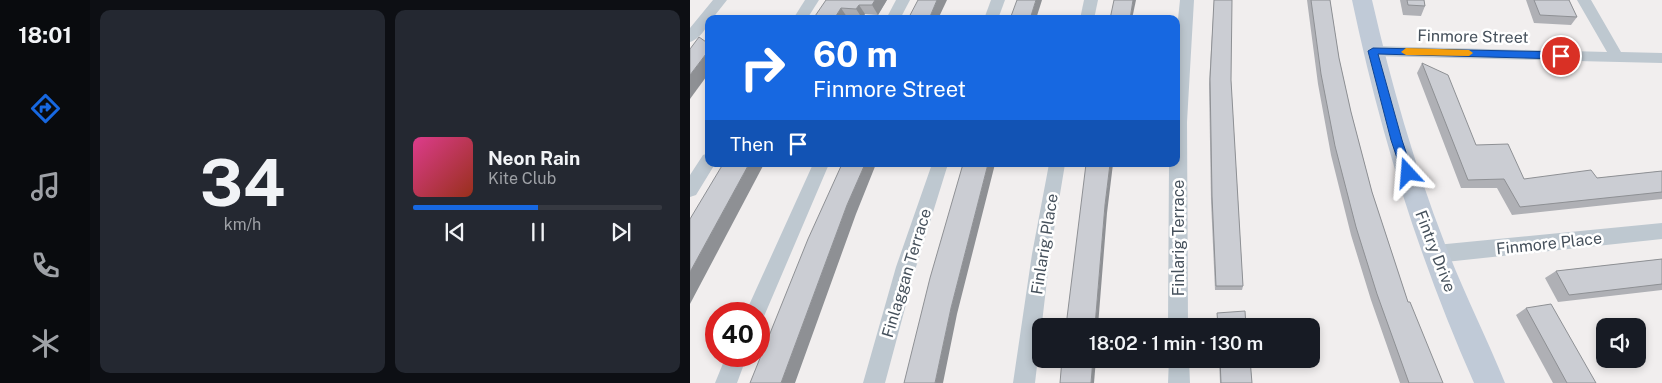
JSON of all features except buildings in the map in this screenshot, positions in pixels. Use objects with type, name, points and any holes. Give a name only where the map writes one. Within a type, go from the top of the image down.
[{"type":"street","points":[[708,15],[720,0]]},
{"type":"street","points":[[803,15],[812,0]]},
{"type":"street","points":[[895,15],[903,0]]},
{"type":"street","points":[[992,15],[998,0]]},
{"type":"street","points":[[1088,15],[1091,0]]},
{"type":"street","name":"Finlarig Terrace","points":[[1180,100],[1182,42],[1187,0]]},
{"type":"street","name":"Fintry Drive","points":[[1362,0],[1396,140],[1436,254],[1490,383]]},
{"type":"street","points":[[1584,0],[1616,57]]},
{"type":"street","points":[[690,37],[705,18]]},
{"type":"street","name":"Finmore Street","points":[[1373,51],[1662,58]]},
{"type":"street","points":[[690,190],[705,166]]},
{"type":"street","points":[[760,302],[820,167]]},
{"type":"street","name":"Finlaggan Terrace","points":[[874,383],[906,267],[939,167]]},
{"type":"street","name":"Finlarig Place","points":[[1024,383],[1041,254],[1057,167]]},
{"type":"street","name":"Finlarig Terrace","points":[[1178,167],[1178,318]]},
{"type":"street","name":"Finmore Place","points":[[1436,254],[1662,231]]},
{"type":"street","points":[[726,383],[733,367]]},
{"type":"street","points":[[1179,368],[1179,383]]},
{"type":"slow traffic","points":[[1406,52],[1469,53]]},
{"type":"route","points":[[1408,173],[1396,140],[1373,51],[1561,56]]}]
